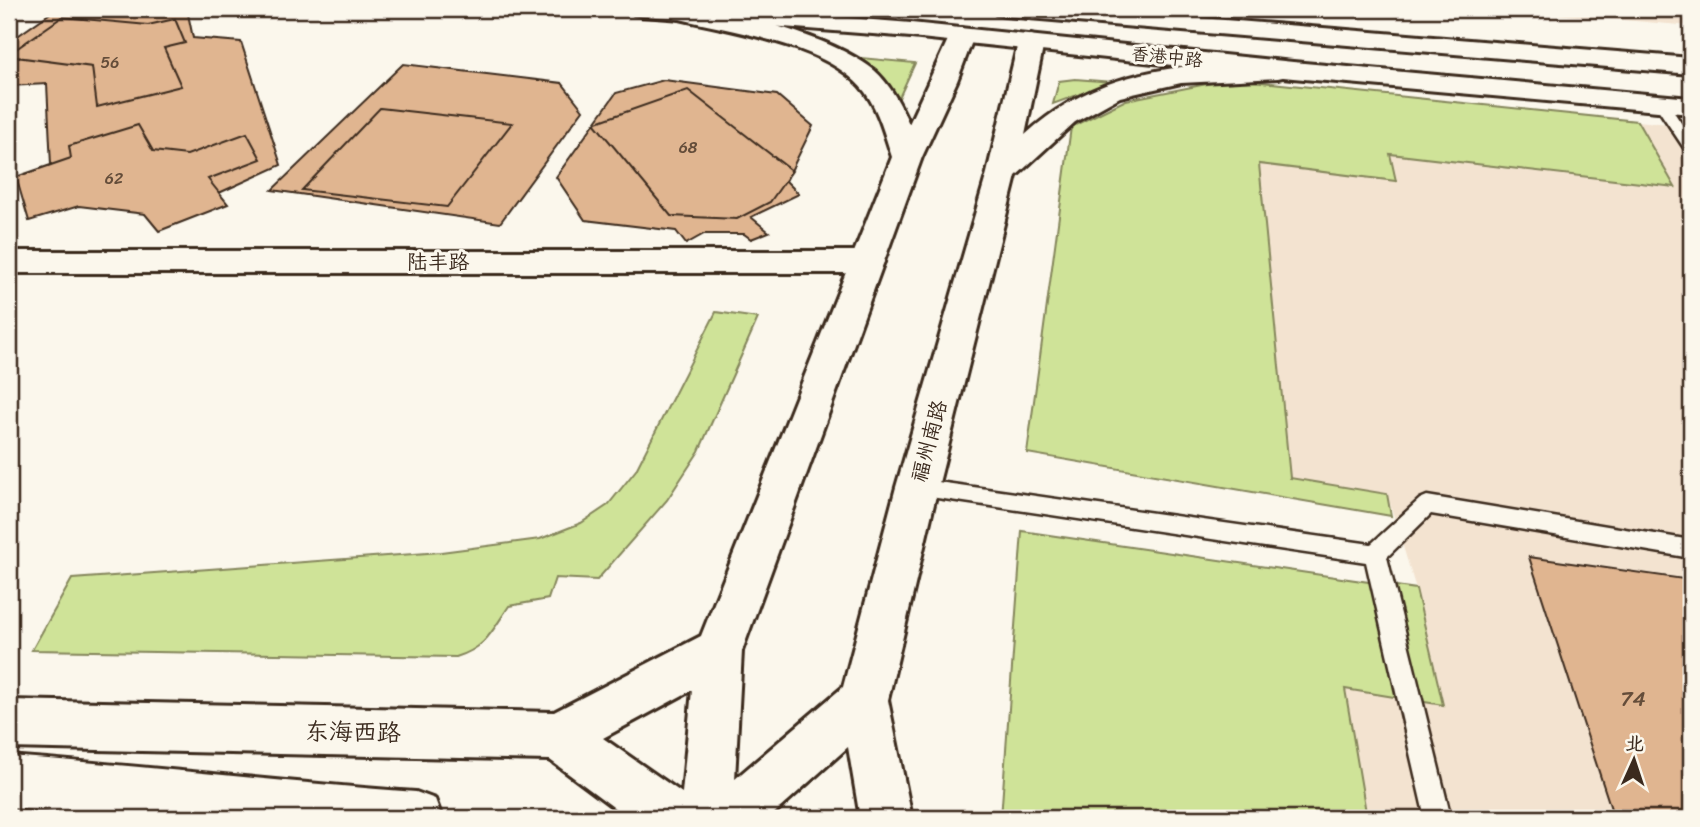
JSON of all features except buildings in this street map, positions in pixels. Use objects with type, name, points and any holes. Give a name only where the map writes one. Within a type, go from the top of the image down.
[{"type":"main road","name":"香港中路","points":[[643,9],[961,36],[1036,21],[1213,26],[1691,66]]},
{"type":"main road","points":[[706,818],[719,651],[907,157],[944,81],[971,9]]},
{"type":"main road","name":"香港中路","points":[[1004,9],[1036,21],[1293,70],[1691,106]]},
{"type":"main road","points":[[1165,9],[1213,26]]},
{"type":"main road","points":[[685,13],[799,43],[835,57],[867,78],[891,113],[907,157]]},
{"type":"main road","name":"福州南路","points":[[864,700],[917,487],[1002,173],[1036,21]]},
{"type":"main road","points":[[1002,173],[1060,119],[1090,101],[1125,88],[1196,71],[1293,70]]},
{"type":"main road","name":"陆丰路","points":[[9,262],[867,262]]},
{"type":"main road","points":[[672,818],[558,736],[719,651]]},
{"type":"main road","points":[[730,818],[864,700]]},
{"type":"main road","points":[[864,700],[886,818]]},
{"type":"main road","name":"东海西路","points":[[9,724],[558,736]]},
{"type":"main road","points":[[9,782],[92,788],[265,812],[416,818]]},
{"type":"lane","points":[[1661,103],[1691,148]]},
{"type":"lane","points":[[917,487],[1375,554]]},
{"type":"lane","points":[[1375,554],[1427,505],[1691,549]]},
{"type":"lane","points":[[1375,554],[1438,818]]},
{"type":"shaded area","points":[[1499,9],[1691,9],[1691,26]]},
{"type":"shaded area","points":[[1637,121],[1691,126],[1691,818],[1367,818],[1345,689],[1443,704],[1416,589],[1387,494],[1290,478],[1258,164],[1396,181],[1389,154],[1674,187]]},
{"type":"green space","points":[[839,56],[915,63],[892,113]]},
{"type":"green space","points":[[1075,79],[1113,82],[1053,104],[1059,81]]},
{"type":"green space","points":[[1232,79],[1637,121],[1675,187],[1390,154],[1396,181],[1259,164],[1290,478],[1387,494],[1391,516],[1027,453],[1071,127],[1126,100]]},
{"type":"green space","points":[[716,312],[758,318],[699,451],[667,500],[597,580],[555,578],[548,599],[509,606],[493,631],[475,649],[456,657],[32,650],[72,579],[441,552],[540,539],[581,523],[608,505],[636,470]]},
{"type":"green space","points":[[1022,531],[1416,589],[1443,705],[1345,689],[1367,818],[1001,818]]}]
